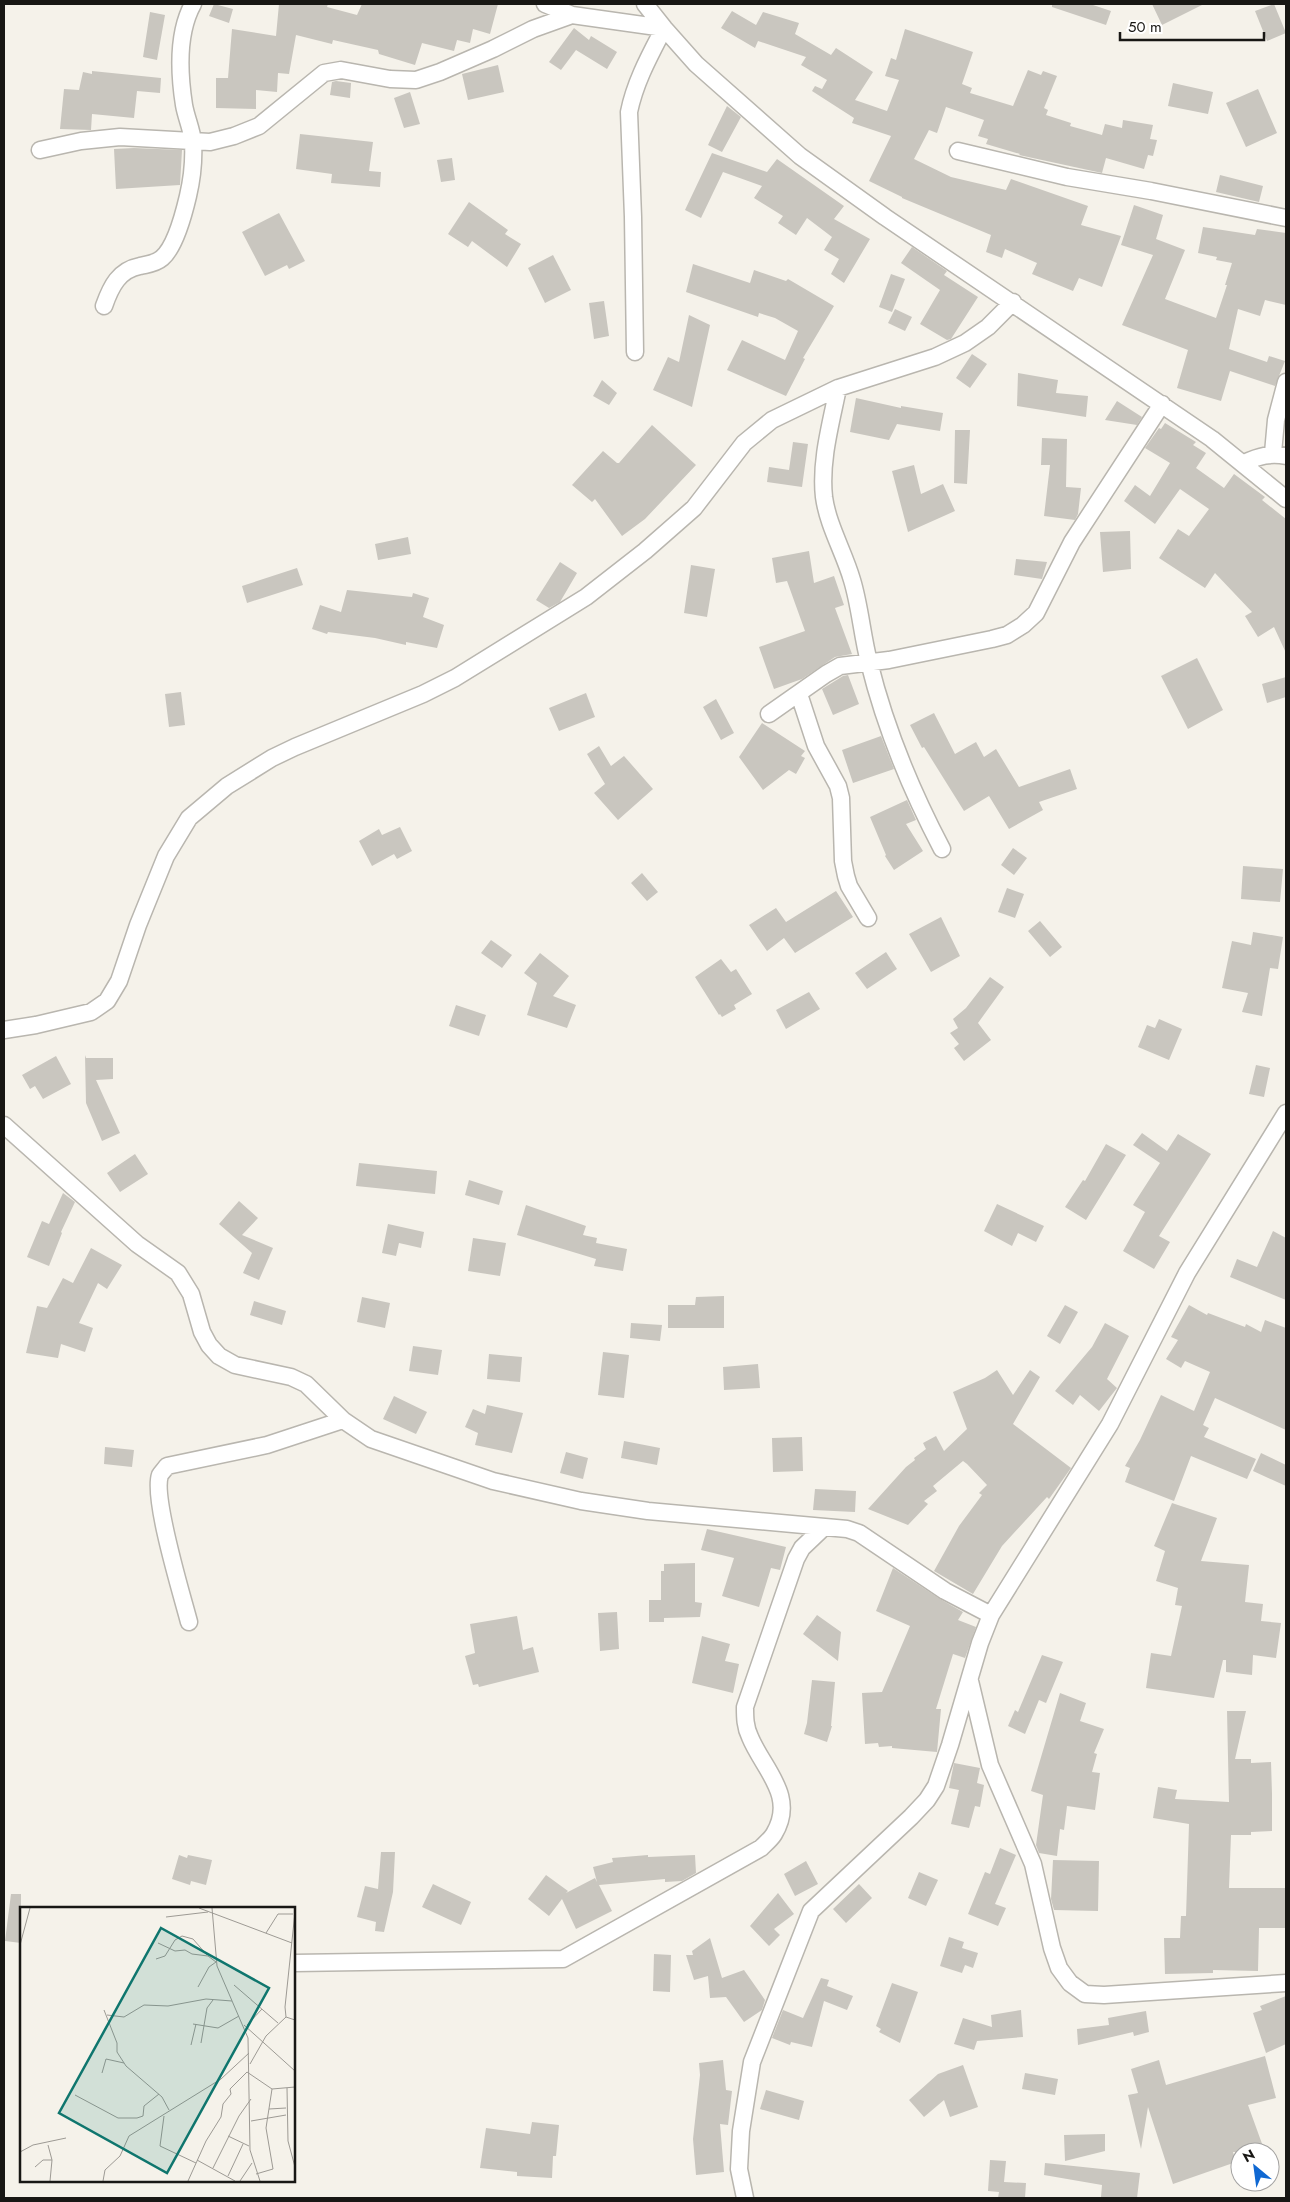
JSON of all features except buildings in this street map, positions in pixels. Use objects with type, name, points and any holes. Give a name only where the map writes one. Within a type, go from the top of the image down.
[{"type":"street","points":[[104,306],[110,289],[119,276],[128,269],[152,264],[162,258],[169,249],[188,195],[193,141],[184,105],[180,73],[181,41],[189,11],[193,4]]},
{"type":"street","points":[[545,4],[572,15],[664,28]]},
{"type":"street","points":[[645,4],[696,64],[800,156],[1162,404],[1244,463],[1286,499]]},
{"type":"street","points":[[40,150],[81,141],[120,137],[210,142],[234,136],[259,126],[324,73],[341,70],[390,79],[416,80],[440,72],[500,46],[533,29],[572,15]]},
{"type":"street","points":[[635,352],[629,112],[632,96],[647,60],[664,28]]},
{"type":"street","points":[[958,151],[1067,177],[1151,191],[1286,218]]},
{"type":"street","points":[[4,1030],[36,1025],[91,1012],[107,1001],[118,981],[166,856],[189,818],[208,800],[272,758],[423,694],[455,678],[586,596],[645,551],[694,508],[744,443],[772,420],[838,388],[935,357],[965,343],[988,328],[1013,302]]},
{"type":"street","points":[[1244,463],[1261,455],[1279,455],[1276,420],[1286,382]]},
{"type":"street","points":[[838,388],[823,473],[824,498],[853,582],[869,663],[883,710],[921,808],[942,849]]},
{"type":"street","points":[[769,714],[840,666],[869,663],[992,639],[1007,635],[1023,625],[1036,613],[1072,542],[1162,404]]},
{"type":"street","points":[[799,694],[816,746],[838,786],[841,798],[843,861],[846,876],[849,886],[868,918]]},
{"type":"street","points":[[745,2198],[739,2169],[741,2131],[752,2062],[811,1911],[911,1818],[927,1800],[936,1786],[950,1746],[969,1678],[991,1615],[1110,1424],[1187,1273],[1286,1113]]},
{"type":"street","points":[[4,1125],[137,1244],[178,1273],[191,1294],[202,1332],[209,1345],[219,1356],[234,1365],[291,1377],[306,1384],[343,1420],[371,1439],[493,1481],[581,1501],[648,1511],[847,1529],[859,1533],[945,1591],[991,1615]]},
{"type":"street","points":[[189,1622],[172,1558],[161,1506],[160,1475],[167,1466],[267,1445],[343,1420]]},
{"type":"street","points":[[295,1962],[564,1959],[761,1848],[774,1834],[781,1807],[777,1784],[750,1737],[745,1721],[745,1707],[796,1559],[802,1548],[823,1528]]},
{"type":"street","points":[[969,1678],[990,1765],[1033,1864],[1052,1948],[1059,1968],[1070,1983],[1085,1994],[1104,1995],[1286,1983]]}]
